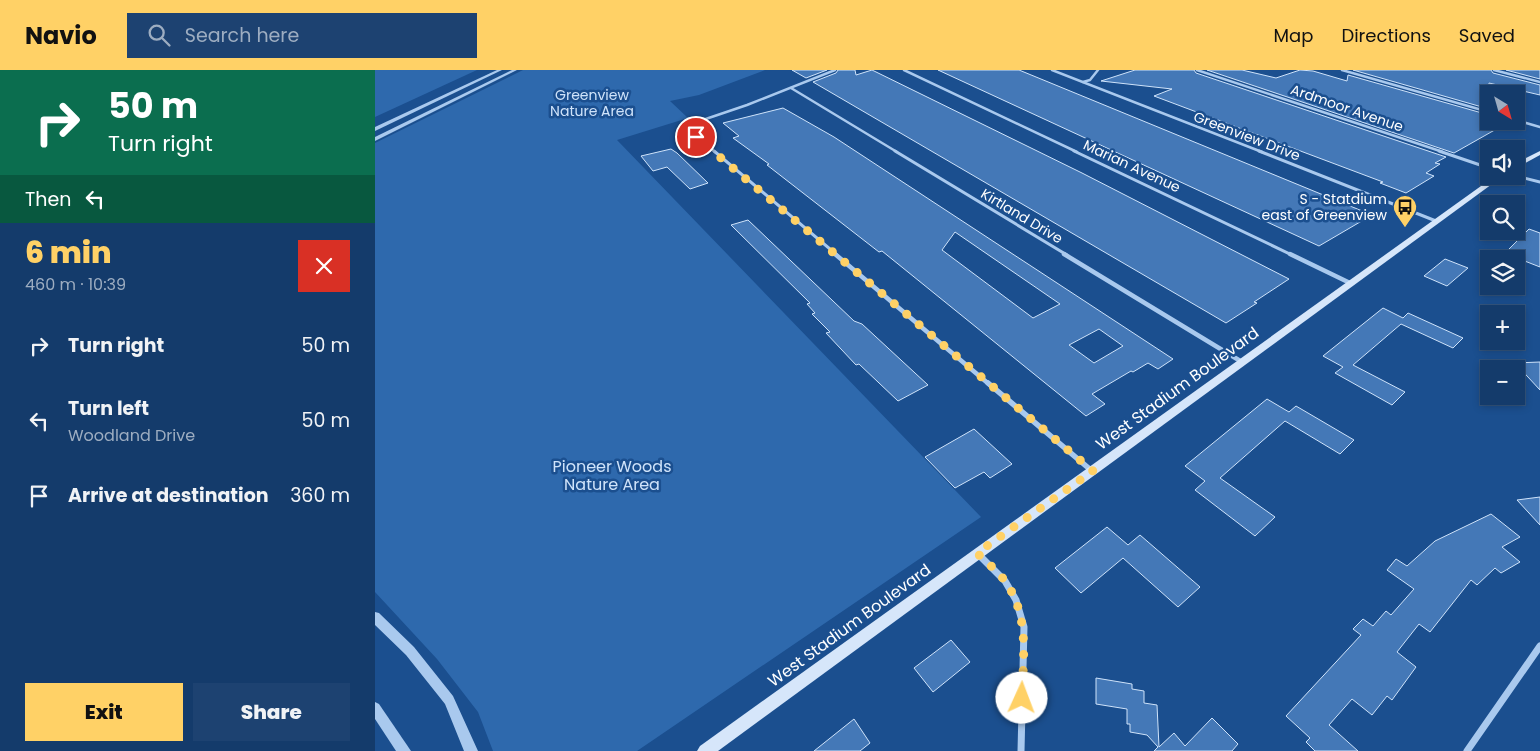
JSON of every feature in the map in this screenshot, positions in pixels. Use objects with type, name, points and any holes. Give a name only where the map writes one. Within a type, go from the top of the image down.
[{"type":"main road","points":[[1525,161],[1540,153]]},
{"type":"main road","name":"West Stadium Boulevard","points":[[705,751],[1487,185]]},
{"type":"street","points":[[375,129],[500,70]]},
{"type":"street","points":[[375,139],[515,70]]},
{"type":"street","points":[[835,70],[791,88],[696,121],[686,128],[1093,471]]},
{"type":"street","name":"Marian Avenue","points":[[904,70],[1350,283]]},
{"type":"street","name":"Greenview Drive","points":[[1052,70],[1436,221]]},
{"type":"street","points":[[1083,82],[1090,80],[1098,70]]},
{"type":"street","name":"Ardmoor Avenue","points":[[1197,70],[1480,165]]},
{"type":"street","points":[[1342,70],[1480,109]]},
{"type":"street","points":[[1494,70],[1540,82]]},
{"type":"street","name":"Kirtland Drive","points":[[791,88],[1242,362]]},
{"type":"street","points":[[1525,123],[1540,127]]},
{"type":"street","points":[[1525,178],[1540,182]]},
{"type":"street","points":[[977,553],[1005,581],[1016,600],[1024,627],[1021,751]]},
{"type":"street","points":[[375,617],[410,651],[449,700],[471,751]]},
{"type":"street","points":[[1467,751],[1540,646]]},
{"type":"street","points":[[375,708],[404,751]]},
{"type":"green space","points":[[375,70],[477,70],[375,117]]},
{"type":"green space","name":"Pioneer Woods Nature Area","points":[[523,70],[765,70],[699,95],[670,101],[688,118],[617,140],[981,517],[637,751],[493,751],[478,712],[437,659],[375,592],[375,143]]},
{"type":"building","points":[[792,70],[827,70],[806,78]]},
{"type":"building","points":[[838,70],[855,70],[856,75],[872,70],[1082,173],[1289,279],[1226,323],[813,82],[836,73]]},
{"type":"building","points":[[938,70],[1019,70],[1372,215],[1319,246]]},
{"type":"building","points":[[1135,70],[1194,70],[1196,73],[1446,157],[1435,163],[1440,164],[1426,173],[1434,176],[1406,193],[1380,183],[1383,182],[1154,96],[1172,89],[1101,81]]},
{"type":"building","points":[[1207,70],[1242,70],[1276,78],[1300,70],[1313,71],[1347,81],[1348,75],[1480,112],[1480,130],[1495,130],[1454,153]]},
{"type":"building","points":[[1353,70],[1491,70],[1493,73],[1540,85],[1540,95],[1525,91],[1525,85],[1498,85],[1489,83],[1489,85],[1480,85],[1480,106]]},
{"type":"building","points":[[1506,70],[1540,70],[1540,79]]},
{"type":"building","points":[[783,108],[834,137],[1173,359],[1158,369],[1148,363],[1092,394],[1105,404],[1086,416],[882,251],[879,252],[767,165],[769,164],[733,138],[739,136],[723,123]],"holes":[[[955,232],[1060,304],[1033,318],[942,250]],[[1099,329],[1123,346],[1094,363],[1069,345]]]},
{"type":"building","points":[[671,149],[708,183],[690,189],[667,167],[653,171],[641,156]]},
{"type":"building","points":[[748,220],[854,321],[862,324],[928,385],[898,401],[859,364],[856,365],[826,333],[830,332],[812,314],[815,313],[807,304],[810,303],[731,225]]},
{"type":"building","points":[[1529,229],[1540,233],[1540,267],[1525,261],[1525,250],[1508,250],[1518,240],[1525,240],[1525,233]]},
{"type":"building","points":[[1445,259],[1468,268],[1447,286],[1424,276]]},
{"type":"building","points":[[1383,308],[1403,318],[1408,313],[1463,338],[1453,348],[1401,324],[1353,365],[1405,392],[1392,405],[1335,373],[1343,367],[1323,356]]},
{"type":"building","points":[[1540,362],[1540,390],[1525,374],[1525,363]]},
{"type":"building","points":[[1267,399],[1289,412],[1296,406],[1354,440],[1340,454],[1285,421],[1220,478],[1275,517],[1255,536],[1195,490],[1205,481],[1185,466]]},
{"type":"building","points":[[974,429],[1012,464],[990,478],[984,472],[955,488],[925,457]]},
{"type":"building","points":[[1540,497],[1540,525],[1517,500]]},
{"type":"building","points":[[1491,514],[1520,537],[1502,547],[1520,562],[1501,573],[1495,568],[1477,585],[1471,580],[1430,632],[1419,624],[1397,652],[1416,667],[1392,700],[1387,696],[1372,715],[1352,699],[1329,725],[1358,751],[1315,751],[1306,742],[1310,738],[1286,716],[1361,635],[1353,629],[1363,619],[1373,626],[1386,611],[1391,615],[1414,589],[1387,570],[1396,559],[1407,566],[1435,541]]},
{"type":"building","points":[[1107,527],[1128,545],[1140,535],[1200,587],[1178,607],[1123,558],[1081,593],[1055,568]]},
{"type":"building","points":[[951,640],[970,662],[933,692],[914,668]]},
{"type":"building","points":[[1096,678],[1132,684],[1132,689],[1144,691],[1144,703],[1157,705],[1159,747],[1174,733],[1185,746],[1212,718],[1238,744],[1232,751],[1154,751],[1158,747],[1147,735],[1130,732],[1130,724],[1127,724],[1127,709],[1096,704]]},
{"type":"building","points":[[854,719],[870,743],[860,751],[814,751]]},
{"type":"place","name":"S - Statdium east of Greenview","points":[[1405,228]]},
{"type":"route","points":[[696,137],[1093,471],[977,553],[1005,581],[1016,600],[1024,627],[1022,698]]},
{"type":"park label","name":"Greenview Nature Area","points":[[592,103]]}]
